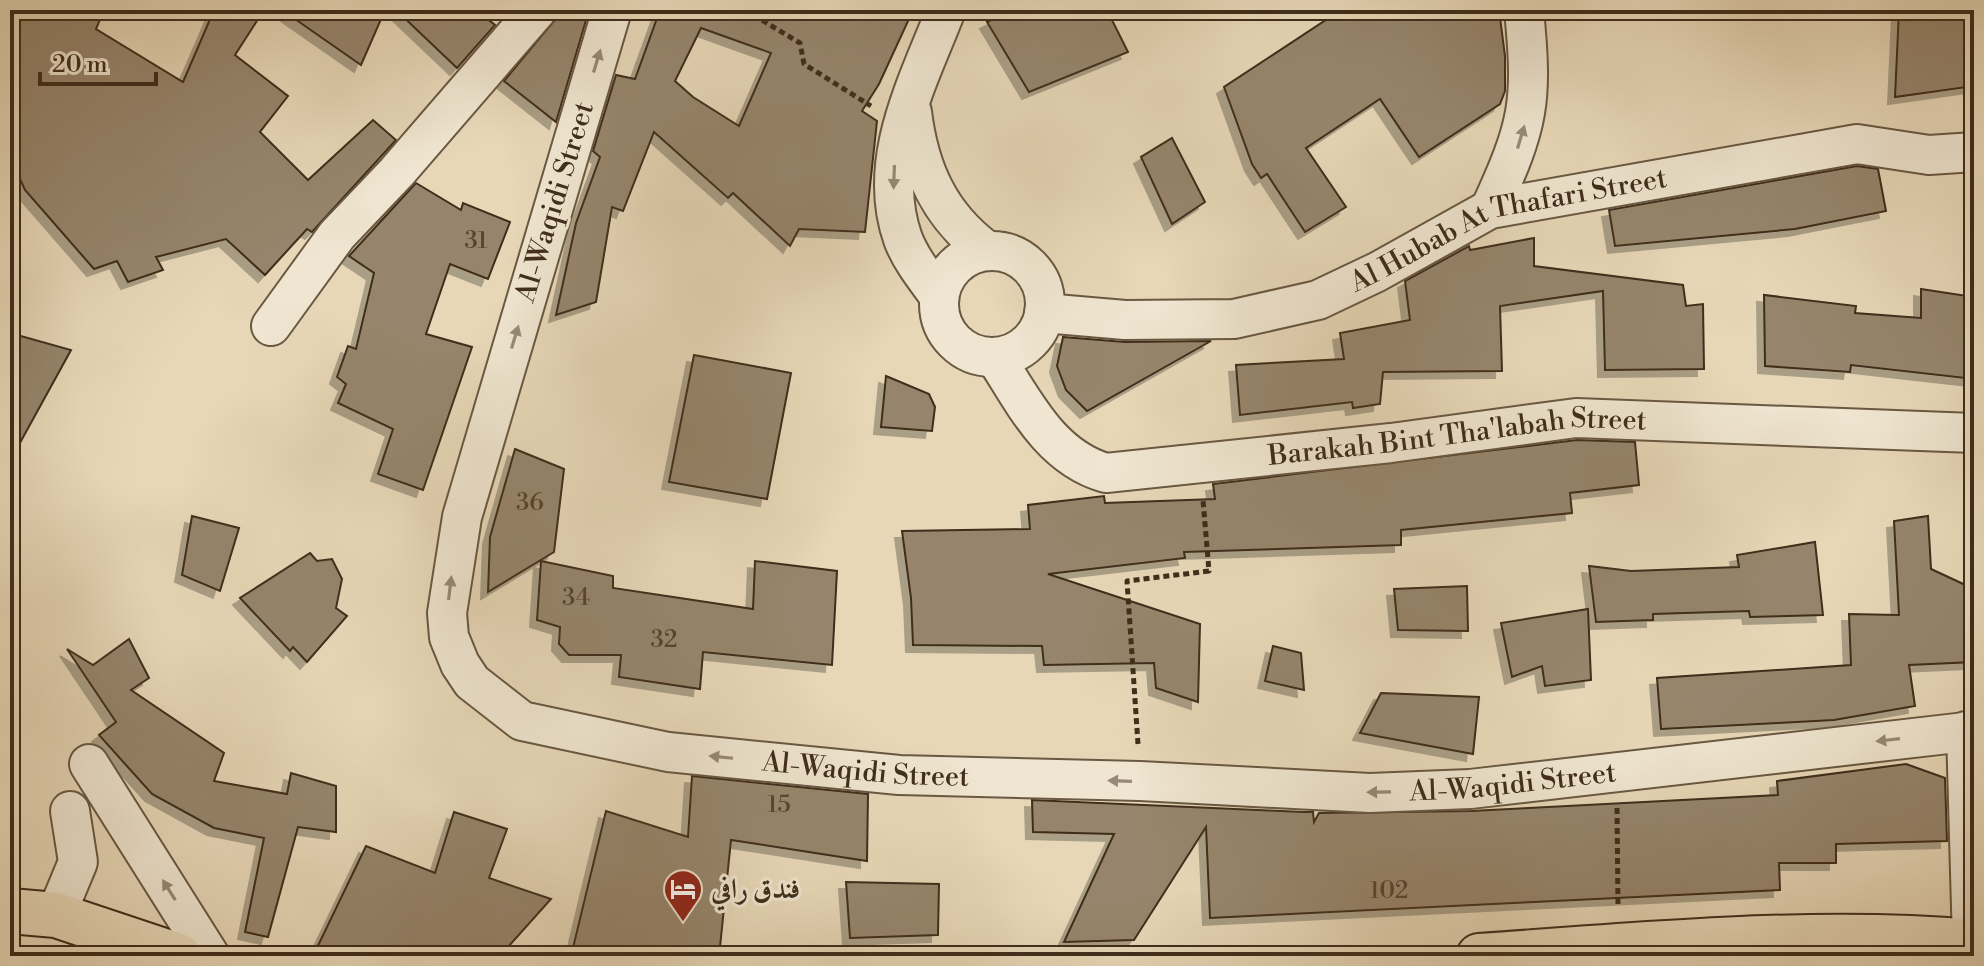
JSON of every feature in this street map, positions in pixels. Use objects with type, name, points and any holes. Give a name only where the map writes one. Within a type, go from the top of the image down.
[{"type":"main road","points":[[10,911],[56,915],[179,956]]},
{"type":"main road","points":[[1479,956],[1618,947],[1923,946],[1973,942]]},
{"type":"street","points":[[271,326],[337,235],[396,173],[537,10]]},
{"type":"street","name":"Al-Waqidi Street","points":[[612,10],[462,517],[447,613],[449,637],[460,664],[472,682],[522,721],[668,752],[899,775],[1140,781],[1370,793],[1470,789],[1970,731]]},
{"type":"street","points":[[939,296],[904,241],[894,208],[893,174],[906,114],[946,10]]},
{"type":"street","points":[[1490,209],[1526,122],[1530,68],[1524,10]]},
{"type":"street","points":[[906,114],[935,194],[963,233],[986,250]]},
{"type":"street","name":"Al Hubab At Thafari Street","points":[[1044,313],[1125,320],[1234,319],[1318,300],[1377,272],[1490,209],[1857,144],[1929,155],[1974,152]]},
{"type":"street","points":[[986,250],[1011,254],[1031,267],[1043,288],[1044,313],[1038,330],[1027,343],[1012,353],[995,357],[976,354],[959,346],[947,332],[940,315],[939,296],[947,274],[964,257],[986,250]]},
{"type":"street","name":"Barakah Bint Tha'labah Street","points":[[995,357],[1040,427],[1070,458],[1087,468],[1106,473],[1391,443],[1576,418],[1974,433]]},
{"type":"street","points":[[1970,731],[1973,942]]},
{"type":"street","points":[[89,764],[210,956]]},
{"type":"street","points":[[56,915],[78,862],[70,811]]},
{"type":"path","points":[[745,10],[800,43],[804,64],[906,114]]},
{"type":"path","points":[[1140,781],[1127,581],[1209,571],[1200,463]]},
{"type":"path","points":[[1616,772],[1618,947]]},
{"type":"building","points":[[10,10],[104,10],[96,29],[183,82],[214,10],[264,10],[235,55],[288,96],[260,132],[308,180],[373,120],[396,140],[312,232],[307,229],[265,275],[226,239],[156,257],[163,270],[128,282],[117,261],[94,269],[25,190],[10,157]]},
{"type":"building","points":[[282,10],[385,10],[361,65]]},
{"type":"building","points":[[396,10],[476,10],[495,25],[457,68]]},
{"type":"building","points":[[563,10],[589,10],[556,122],[504,81]]},
{"type":"building","points":[[660,10],[891,10],[908,21],[879,84],[862,111],[877,121],[865,232],[799,229],[790,246],[733,193],[728,198],[654,132],[623,211],[612,207],[596,302],[556,315],[576,223],[600,157],[593,151],[616,75],[635,79]],"holes":[[[701,28],[771,53],[739,126],[693,97],[675,81]]]},
{"type":"building","points":[[1011,10],[1107,10],[1128,52],[1029,92],[987,22]]},
{"type":"building","points":[[1341,10],[1499,10],[1505,56],[1505,91],[1500,104],[1419,157],[1380,99],[1306,148],[1346,207],[1305,232],[1267,174],[1261,178],[1252,164],[1224,87]]},
{"type":"building","points":[[1899,10],[1974,10],[1974,86],[1895,97]]},
{"type":"building","points":[[1172,138],[1205,202],[1172,224],[1141,157]]},
{"type":"building","points":[[1857,166],[1878,169],[1886,211],[1795,229],[1615,246],[1609,210]]},
{"type":"building","points":[[416,183],[461,210],[463,203],[510,222],[488,279],[450,264],[426,334],[472,347],[423,490],[378,474],[393,429],[338,403],[346,384],[337,377],[348,346],[356,349],[374,273],[349,256]]},
{"type":"building","points":[[1534,238],[1534,266],[1683,285],[1686,306],[1703,304],[1704,369],[1605,370],[1603,291],[1500,306],[1502,371],[1383,372],[1380,404],[1353,408],[1352,402],[1240,415],[1236,365],[1344,359],[1340,333],[1410,320],[1405,281],[1469,246],[1470,250]]},
{"type":"building","points":[[1921,289],[1974,297],[1974,379],[1851,365],[1850,372],[1765,366],[1764,295],[1856,306],[1855,313],[1921,318]]},
{"type":"building","points":[[10,333],[71,350],[10,461]]},
{"type":"building","points":[[1063,337],[1125,342],[1211,341],[1087,411],[1066,390],[1057,366]]},
{"type":"building","points":[[694,355],[791,373],[767,499],[669,482]]},
{"type":"building","points":[[886,376],[929,394],[935,407],[932,431],[881,427]]},
{"type":"building","points":[[1577,440],[1635,442],[1639,485],[1570,493],[1572,513],[1401,530],[1401,545],[1184,552],[1185,558],[1048,574],[1200,624],[1198,702],[1156,688],[1154,663],[1044,665],[1042,646],[913,645],[911,598],[902,531],[1030,529],[1028,505],[1104,496],[1105,503],[1215,499],[1213,484]]},
{"type":"building","points":[[515,449],[564,469],[554,552],[488,592],[490,537]]},
{"type":"building","points":[[192,516],[239,528],[220,591],[182,575]]},
{"type":"building","points":[[1928,516],[1931,569],[1974,589],[1974,662],[1909,665],[1915,706],[1834,720],[1661,729],[1657,678],[1851,665],[1849,614],[1899,615],[1894,521]]},
{"type":"building","points":[[1815,542],[1823,615],[1750,617],[1749,611],[1653,614],[1653,620],[1596,622],[1589,566],[1631,571],[1739,567],[1737,555]]},
{"type":"building","points":[[310,553],[317,561],[332,559],[342,579],[336,608],[347,616],[307,662],[293,647],[290,651],[240,598]]},
{"type":"building","points":[[541,561],[613,576],[613,588],[753,609],[755,561],[837,571],[832,665],[703,652],[700,689],[619,677],[621,655],[569,655],[559,644],[560,627],[537,620]]},
{"type":"building","points":[[1467,586],[1468,631],[1398,630],[1394,589]]},
{"type":"building","points":[[1588,609],[1591,680],[1545,686],[1542,666],[1512,677],[1501,623]]},
{"type":"building","points":[[129,639],[149,678],[131,690],[224,753],[214,781],[287,794],[291,773],[336,786],[336,832],[298,827],[268,937],[245,932],[264,838],[214,828],[152,794],[99,735],[116,722],[67,649],[93,665]]},
{"type":"building","points":[[1273,646],[1301,653],[1304,690],[1265,681]]},
{"type":"building","points":[[1381,693],[1479,697],[1473,754],[1360,733]]},
{"type":"building","points":[[1906,764],[1945,778],[1947,841],[1836,844],[1836,863],[1779,863],[1780,890],[1210,918],[1206,827],[1134,940],[1064,942],[1114,834],[1033,832],[1032,800],[1313,812],[1314,822],[1319,813],[1471,811],[1778,795],[1777,781]]},
{"type":"building","points":[[692,776],[868,794],[867,861],[731,840],[720,947],[621,951],[620,955],[572,952],[606,811],[688,837]]},
{"type":"building","points":[[454,812],[507,829],[489,878],[551,899],[500,956],[313,956],[366,846],[435,873]]},
{"type":"building","points":[[846,882],[939,884],[938,935],[850,938]]},
{"type":"place","name":"فندق رافي","points":[[683,923]]}]
